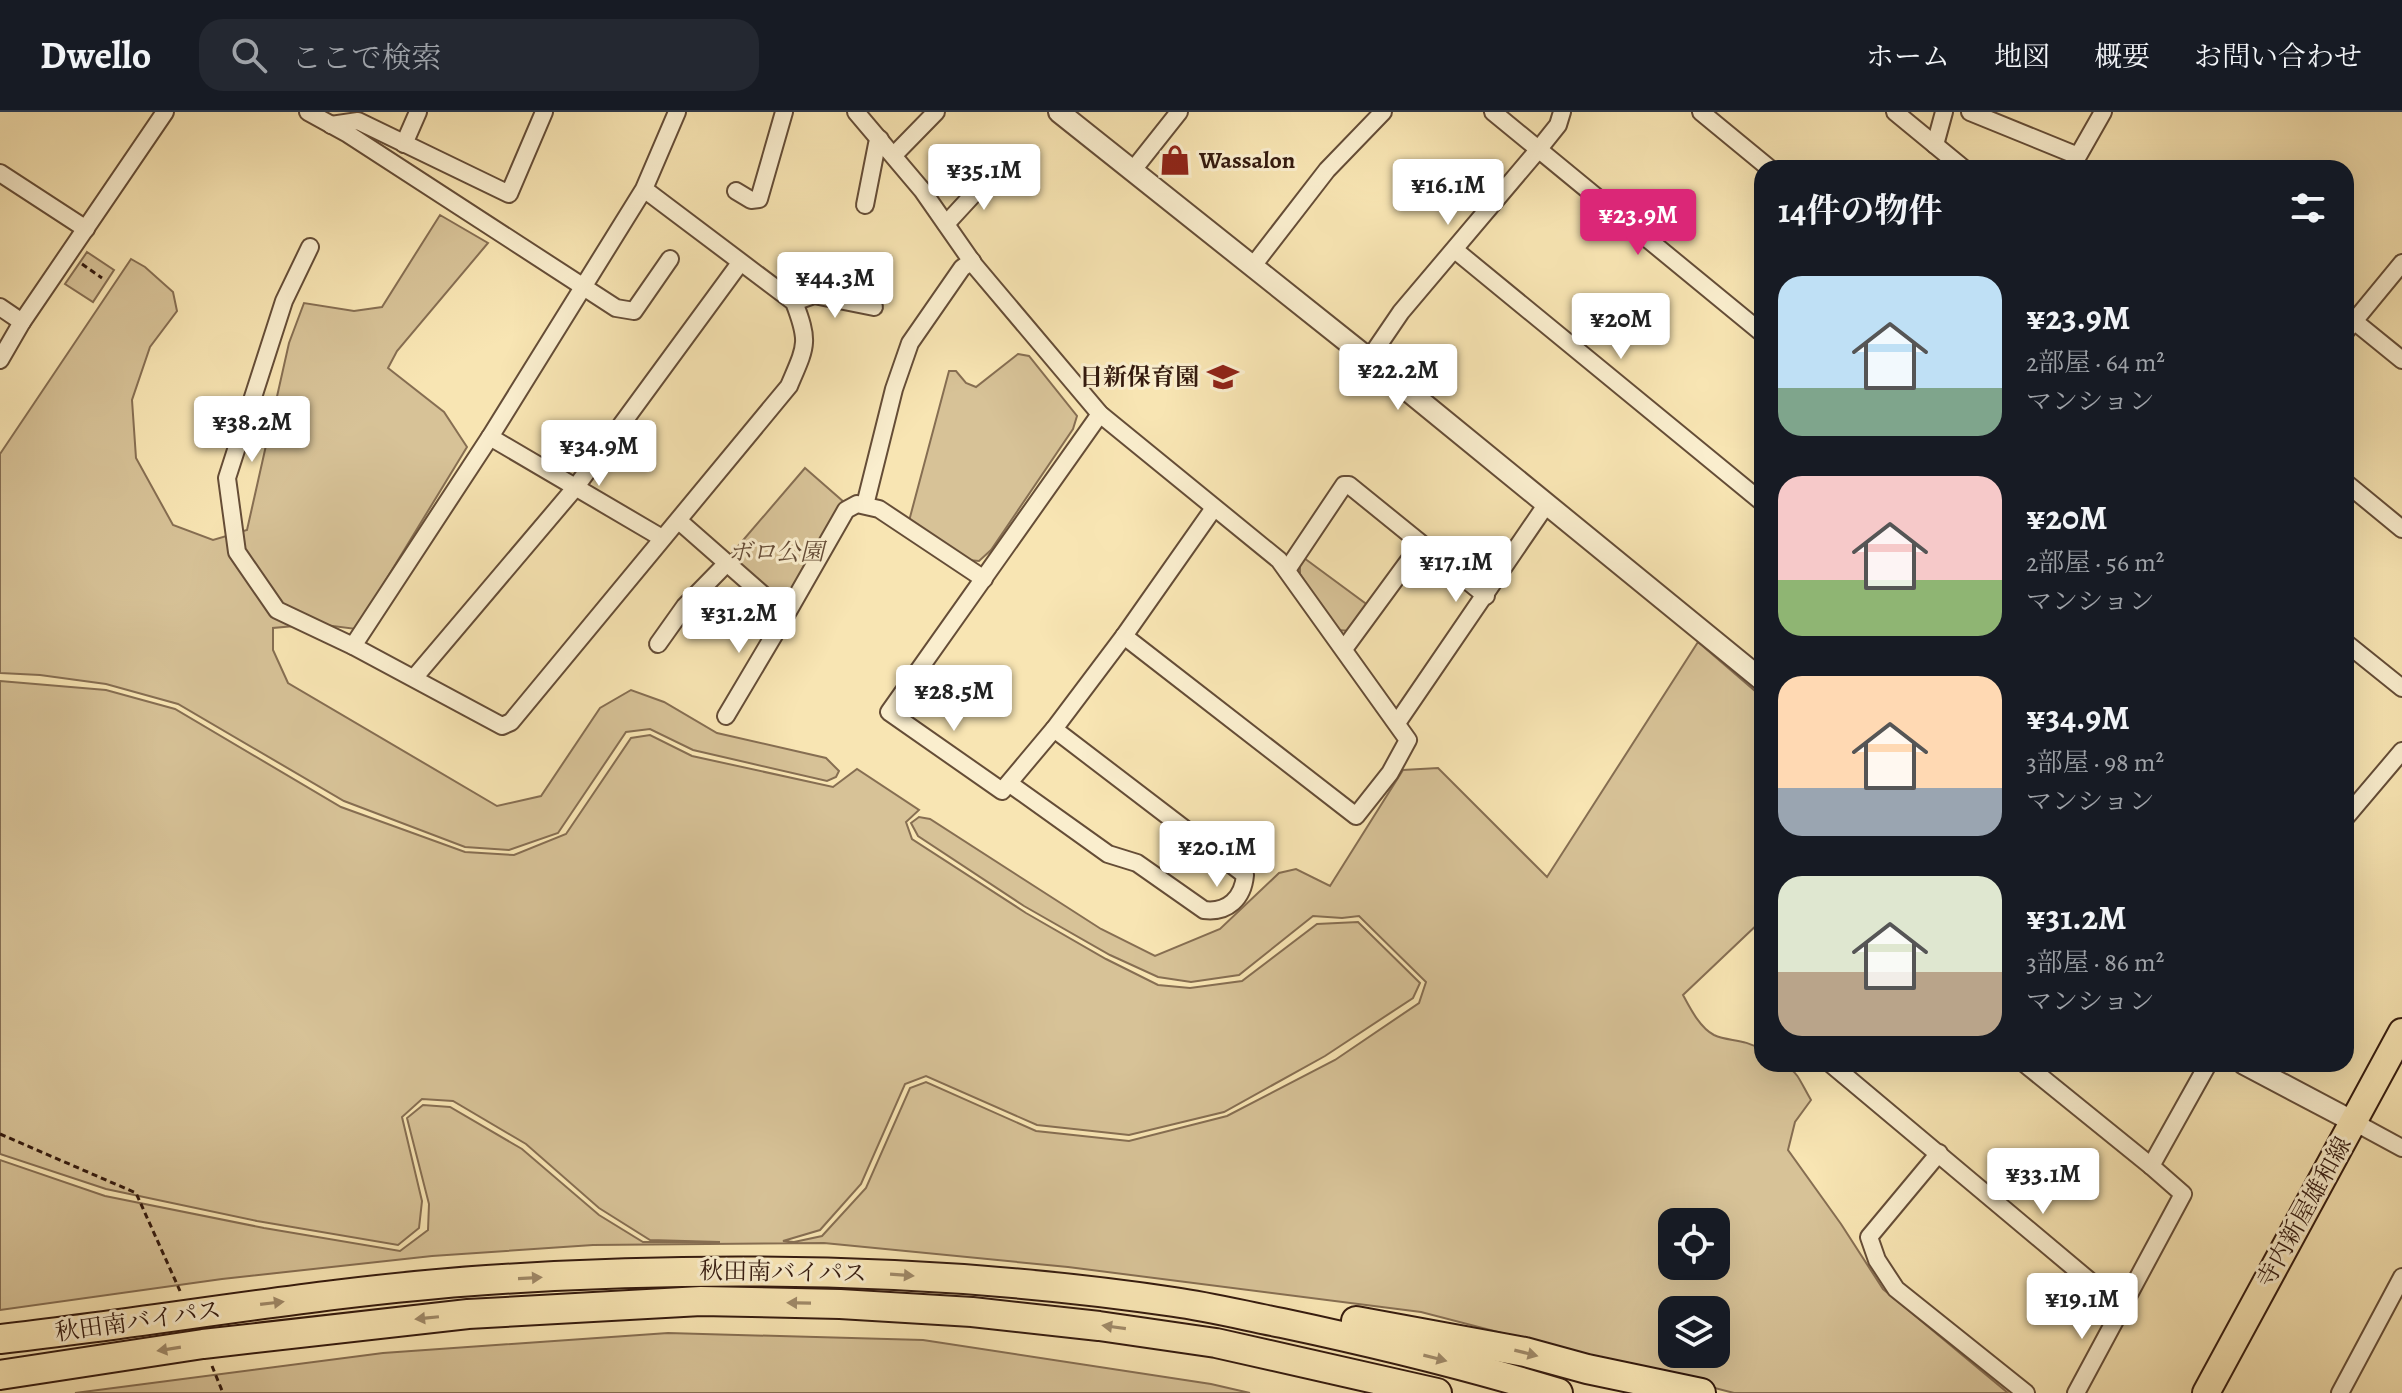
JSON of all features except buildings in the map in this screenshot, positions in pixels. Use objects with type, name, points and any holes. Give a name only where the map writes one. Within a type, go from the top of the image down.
[{"type":"highway","name":"秋田南バイパス","points":[[0,1339],[190,1313],[482,1281],[602,1273],[878,1273],[1174,1302],[1355,1338],[1480,1369],[1558,1393]]},
{"type":"highway","points":[[1174,1302],[1217,1297],[1525,1352],[1587,1369],[1701,1393]]},
{"type":"highway","name":"秋田南バイパス","points":[[0,1375],[203,1344],[424,1318],[701,1301],[840,1304],[972,1312],[1167,1335],[1230,1346],[1437,1393]]},
{"type":"highway","points":[[1167,1335],[1199,1352],[1361,1393]]},
{"type":"main road","name":"寺内新屋雄和線","points":[[2206,1393],[2402,1032]]},
{"type":"street","points":[[0,360],[22,322],[165,112]]},
{"type":"street","points":[[308,112],[616,308],[634,311],[670,259]]},
{"type":"street","points":[[404,144],[418,112]]},
{"type":"street","points":[[331,125],[358,121],[509,194],[544,112]]},
{"type":"street","points":[[353,646],[490,437],[644,189],[677,112]]},
{"type":"street","points":[[736,191],[751,200],[759,199],[784,112]]},
{"type":"street","points":[[856,112],[894,155],[972,261],[1100,414],[1279,560],[1408,740],[1390,773],[1356,816],[1124,636]]},
{"type":"street","points":[[894,155],[936,112]]},
{"type":"street","points":[[1059,112],[1369,359],[1754,674]]},
{"type":"street","points":[[1133,170],[1179,112]]},
{"type":"street","points":[[1252,267],[1327,170],[1383,112]]},
{"type":"street","points":[[1493,112],[1754,326]]},
{"type":"street","points":[[1369,359],[1401,312],[1558,125],[1562,112]]},
{"type":"street","points":[[1701,112],[1759,160]]},
{"type":"street","points":[[1895,112],[1953,160]]},
{"type":"street","points":[[1935,145],[1944,112]]},
{"type":"street","points":[[1970,112],[2078,156],[2103,112]]},
{"type":"street","points":[[865,205],[880,139]]},
{"type":"street","points":[[0,173],[86,229]]},
{"type":"street","points":[[946,224],[993,173]]},
{"type":"street","points":[[310,247],[284,301],[227,478],[237,552],[277,610],[353,646],[502,726],[511,722],[789,386],[805,347],[802,323],[794,302],[644,189]]},
{"type":"street","points":[[1455,250],[1754,495]]},
{"type":"street","points":[[865,505],[894,389],[910,343],[962,268],[972,261]]},
{"type":"street","points":[[414,678],[575,488],[740,263]]},
{"type":"street","points":[[2354,321],[2402,263]]},
{"type":"street","points":[[794,302],[814,295],[874,307]]},
{"type":"street","points":[[0,307],[22,322]]},
{"type":"street","points":[[2354,329],[2402,360]]},
{"type":"street","points":[[1100,414],[889,712],[1002,791],[1054,729],[1124,636],[1214,508]]},
{"type":"street","points":[[490,437],[662,538]]},
{"type":"street","points":[[1287,570],[1344,485],[1349,485],[1486,596]]},
{"type":"street","points":[[2354,490],[2402,529]]},
{"type":"street","points":[[726,716],[846,510],[857,504],[879,509],[984,579]]},
{"type":"street","points":[[1397,723],[1546,505]]},
{"type":"street","points":[[679,521],[786,615]]},
{"type":"street","points":[[1344,649],[1421,544]]},
{"type":"street","points":[[658,644],[685,606],[727,563]]},
{"type":"street","points":[[2354,649],[2402,688]]},
{"type":"street","points":[[1010,784],[1108,854],[1137,863],[1204,910],[1217,912],[1229,908],[1244,886],[1245,875],[1054,729]]},
{"type":"street","points":[[2354,807],[2402,751]]},
{"type":"street","points":[[1841,1072],[2122,1308]]},
{"type":"street","points":[[2035,1072],[2183,1194],[2076,1393]]},
{"type":"street","points":[[2151,1166],[2204,1072]]},
{"type":"street","points":[[2259,1072],[2402,1148]]},
{"type":"street","points":[[1939,1153],[1869,1237],[1877,1260],[1896,1289],[2026,1393]]},
{"type":"street","points":[[2340,1393],[2400,1286]]},
{"type":"path","points":[[68,254],[102,278]]},
{"type":"path","points":[[0,1134],[136,1193],[190,1313]]},
{"type":"green space","points":[[440,215],[488,243],[397,351],[388,368],[444,412],[467,447],[356,629],[317,624],[273,628],[273,650],[288,683],[497,806],[541,796],[600,708],[631,690],[664,702],[717,733],[826,758],[839,771],[836,777],[827,781],[693,750],[650,729],[626,732],[558,833],[509,850],[465,847],[344,801],[178,704],[106,684],[0,673],[0,454],[131,259],[173,292],[177,311],[150,347],[132,400],[136,458],[173,525],[213,540],[247,530],[289,343],[304,303],[354,311],[382,307]]},
{"type":"green space","points":[[87,252],[114,270],[93,302],[65,284]]},
{"type":"green space","points":[[1018,354],[1029,356],[1077,416],[1073,429],[991,550],[979,561],[968,560],[909,521],[949,371],[956,371],[966,383],[976,387]]},
{"type":"green space","name":"ボロ公園","points":[[805,468],[845,503],[787,600],[776,601],[727,559]]},
{"type":"green space","points":[[1304,558],[1369,606],[1351,631],[1337,630],[1300,574]]},
{"type":"green space","points":[[1698,642],[1754,690],[1754,928],[1683,995],[1709,1032],[1754,1046],[1754,1072],[1794,1072],[1811,1100],[1795,1122],[1788,1150],[1883,1289],[2008,1393],[1734,1393],[1421,1312],[1068,1267],[824,1243],[593,1245],[432,1256],[222,1279],[0,1310],[0,1160],[105,1196],[400,1251],[428,1230],[429,1204],[407,1118],[423,1105],[450,1107],[522,1149],[599,1215],[643,1242],[720,1242],[650,1240],[599,1208],[526,1144],[453,1101],[422,1099],[402,1117],[422,1201],[419,1228],[398,1245],[257,1221],[106,1189],[0,1154],[0,681],[106,690],[175,709],[341,807],[465,852],[514,855],[566,834],[631,738],[650,735],[692,756],[833,787],[857,769],[919,810],[906,822],[912,839],[1026,913],[1158,985],[1190,988],[1242,981],[1317,924],[1358,922],[1420,983],[1413,998],[1325,1056],[1224,1112],[1129,1135],[1037,1125],[926,1076],[905,1084],[861,1184],[820,1230],[783,1241],[794,1242],[822,1236],[866,1188],[910,1088],[926,1082],[1036,1131],[1129,1141],[1227,1116],[1335,1060],[1419,1003],[1426,982],[1359,916],[1313,916],[1239,975],[1191,982],[1158,977],[1110,955],[1024,906],[918,836],[911,823],[919,817],[930,819],[1101,929],[1155,956],[1220,929],[1279,873],[1296,869],[1330,886],[1403,770],[1438,768],[1547,877]]},
{"type":"green space","points":[[668,1333],[923,1340],[1211,1384],[1250,1393],[75,1393],[383,1353]]},
{"type":"place","name":"Wassalon","points":[[1175,160]]},
{"type":"place","name":"日新保育園","points":[[1223,377]]}]
